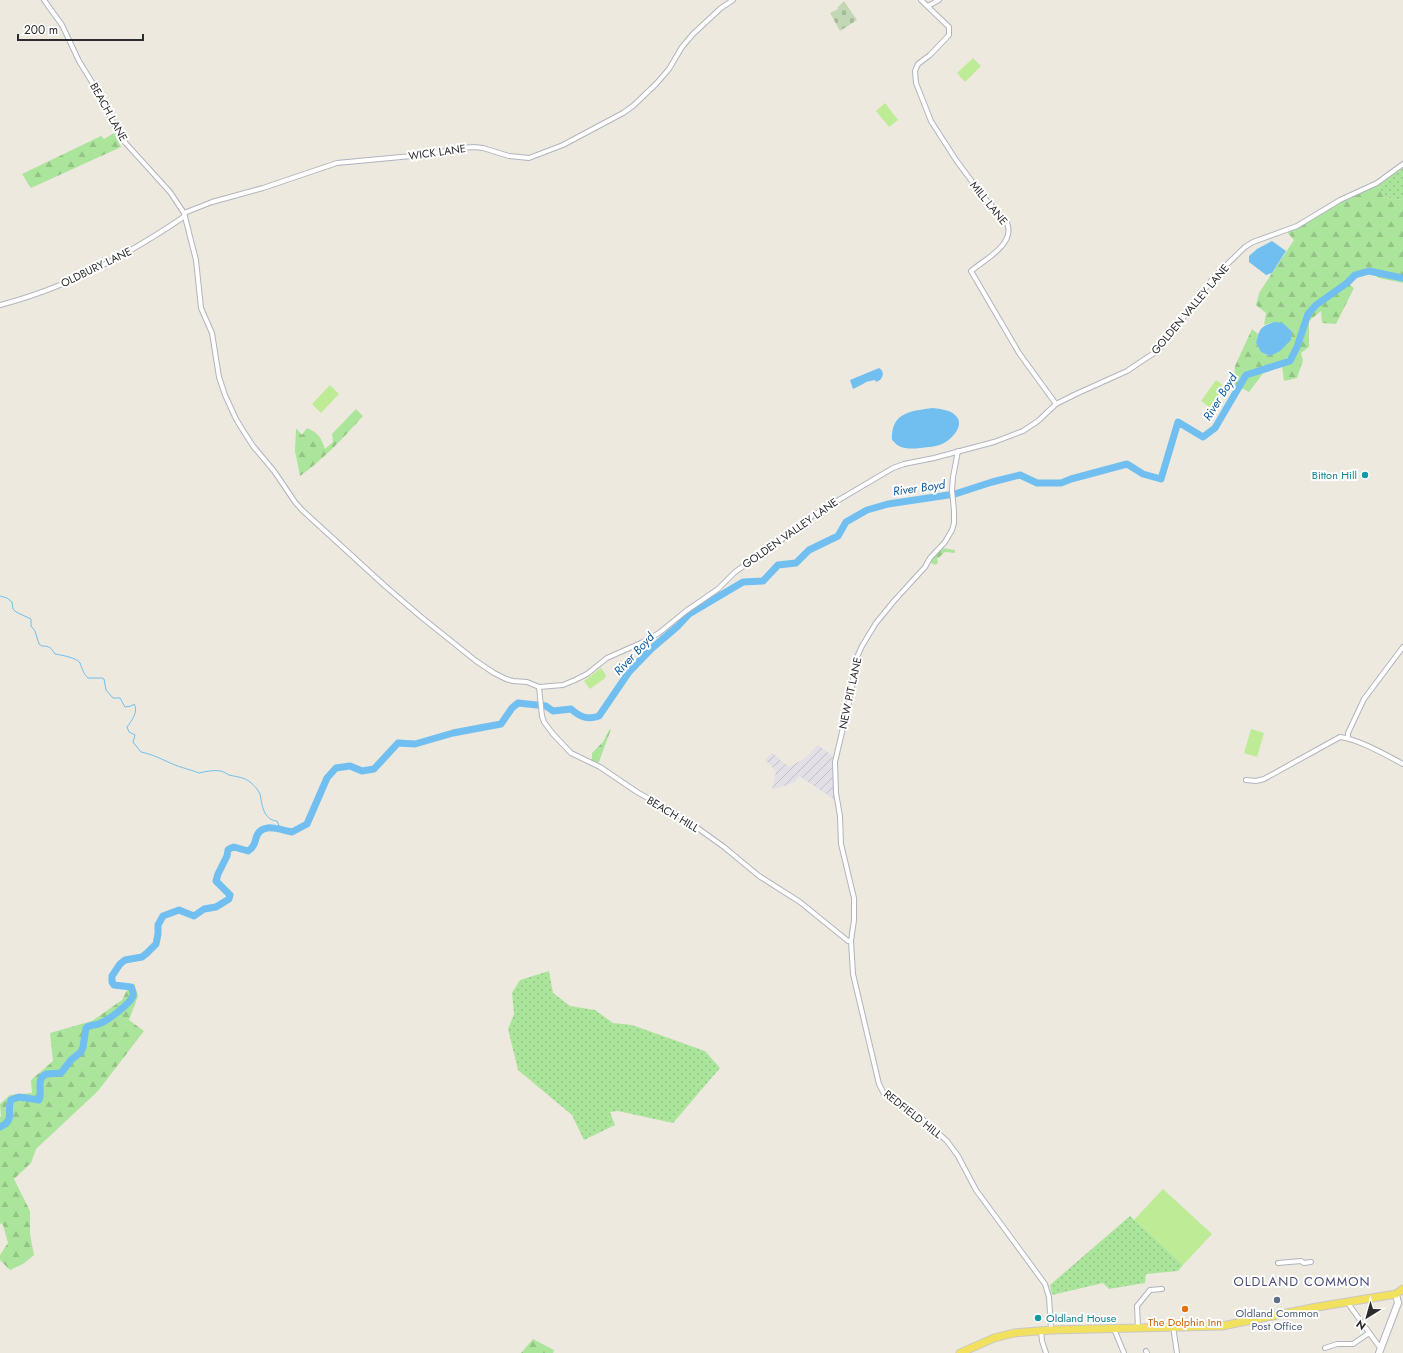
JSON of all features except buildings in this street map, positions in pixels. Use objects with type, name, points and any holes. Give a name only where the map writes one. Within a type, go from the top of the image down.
[{"type":"main road","points":[[960,1353],[994,1338],[1014,1333],[1041,1330],[1222,1326],[1396,1294],[1403,1289]]},
{"type":"street","name":"BEACH LANE","points":[[44,0],[62,25],[79,61],[98,93],[121,138],[170,192],[184,214]]},
{"type":"street","name":"WICK LANE","points":[[184,214],[212,202],[263,188],[337,163],[422,155],[474,147],[483,148],[509,156],[528,158],[557,147],[594,130],[624,113],[633,106],[669,69],[682,47],[693,34],[733,0]]},
{"type":"street","name":"MILL LANE","points":[[921,0],[949,27],[950,32],[949,35],[930,55],[918,64],[915,71],[916,83],[931,121],[956,160],[1010,229],[1009,236],[996,252],[971,271],[1019,352],[1056,404]]},
{"type":"street","points":[[928,6],[939,0]]},
{"type":"street","name":"GOLDEN VALLEY LANE","points":[[539,687],[563,685],[575,680],[587,674],[612,655],[643,642],[659,633],[686,611],[718,589],[735,572],[780,541],[815,514],[892,468],[910,462],[934,458],[994,442],[1023,431],[1038,421],[1056,404],[1127,372],[1154,353],[1170,335],[1213,278],[1245,247],[1253,242],[1297,226],[1340,200],[1377,183],[1403,164]]},
{"type":"street","name":"OLDBURY LANE","points":[[0,305],[29,298],[91,272],[155,237],[184,214]]},
{"type":"street","points":[[184,214],[196,260],[201,308],[212,333],[219,377],[225,395],[236,419],[253,446],[274,471],[295,502],[384,585],[476,661],[506,679],[527,682],[539,687]]},
{"type":"street","name":"NEW PIT LANE","points":[[851,941],[854,920],[854,898],[841,844],[840,816],[836,793],[835,762],[850,698],[857,657],[876,623],[946,542],[952,530],[954,523],[952,490],[953,477],[958,452]]},
{"type":"street","points":[[1348,738],[1348,733],[1364,699],[1403,647]]},
{"type":"street","name":"BEACH HILL","points":[[539,687],[541,710],[544,722],[571,753],[600,767],[636,792],[685,819],[724,847],[759,876],[800,902],[848,941],[851,941]]},
{"type":"street","points":[[1246,780],[1256,781],[1264,779],[1340,737],[1348,738],[1403,764]]},
{"type":"street","name":"REDFIELD HILL","points":[[851,941],[854,984],[879,1084],[883,1092],[934,1128],[947,1141],[958,1156],[976,1190],[1045,1284],[1049,1297],[1051,1330]]},
{"type":"street","points":[[1278,1264],[1301,1261],[1304,1263],[1311,1262]]},
{"type":"street","points":[[1138,1328],[1137,1306],[1150,1290],[1162,1289]]},
{"type":"street","points":[[1380,1351],[1398,1303],[1396,1294]]},
{"type":"street","points":[[1347,1302],[1380,1351]]},
{"type":"street","points":[[1173,1326],[1177,1353]]},
{"type":"street","points":[[1114,1329],[1122,1352]]},
{"type":"street","points":[[1041,1330],[1042,1341],[1046,1353]]},
{"type":"street","points":[[1325,1348],[1337,1344],[1353,1344],[1369,1333]]},
{"type":"shaded area","points":[[818,745],[834,759],[835,800],[799,776],[795,782],[772,790],[776,771],[765,760],[772,753],[789,767],[805,758]]},
{"type":"green space","points":[[844,1],[857,20],[840,31],[830,13],[838,9]]},
{"type":"green space","points":[[973,58],[981,66],[965,82],[957,73]]},
{"type":"green space","points":[[885,103],[898,120],[889,127],[876,111]]},
{"type":"green space","points":[[114,133],[121,147],[31,188],[22,174],[101,136],[104,139]]},
{"type":"green space","points":[[1403,168],[1403,200],[1385,198],[1378,185]]},
{"type":"green space","points":[[1378,185],[1385,198],[1403,200],[1403,283],[1379,278],[1369,271],[1355,275],[1348,283],[1354,288],[1336,324],[1322,323],[1321,311],[1309,321],[1309,347],[1301,353],[1303,360],[1297,378],[1284,381],[1282,366],[1264,372],[1249,392],[1234,384],[1235,366],[1252,329],[1258,334],[1256,343],[1261,352],[1270,356],[1274,322],[1264,325],[1266,313],[1256,305],[1259,293],[1294,240],[1287,232],[1340,202]]},
{"type":"green space","points":[[1216,380],[1227,388],[1212,409],[1201,401]]},
{"type":"green space","points":[[330,385],[339,394],[321,413],[312,404]]},
{"type":"green space","points":[[356,409],[363,416],[341,440],[300,476],[295,451],[296,429],[302,435],[307,428],[317,434],[325,449],[333,442],[332,434]]},
{"type":"green space","points":[[942,548],[955,550],[955,553],[945,552],[937,559],[938,563],[935,565],[930,562],[933,556]]},
{"type":"green space","points":[[601,668],[606,675],[605,678],[590,689],[584,681]]},
{"type":"green space","points":[[611,729],[599,762],[596,763],[588,760],[592,759],[592,753],[603,742]]},
{"type":"green space","points":[[1251,729],[1264,733],[1257,757],[1244,753]]},
{"type":"green space","points":[[549,971],[553,993],[570,1006],[595,1010],[613,1023],[632,1025],[705,1051],[720,1068],[673,1123],[618,1111],[610,1112],[615,1125],[584,1140],[572,1115],[518,1070],[508,1029],[514,1014],[512,993],[520,980]]},
{"type":"green space","points":[[134,983],[138,996],[129,1020],[144,1031],[98,1091],[36,1149],[31,1163],[14,1179],[30,1211],[30,1234],[34,1255],[23,1264],[10,1270],[0,1260],[0,1255],[8,1243],[3,1225],[0,1223],[0,1104],[10,1095],[32,1093],[31,1080],[53,1061],[50,1033],[92,1021],[122,1000],[126,992]]},
{"type":"green space","points":[[1163,1189],[1212,1234],[1183,1265],[1134,1220]]},
{"type":"green space","points":[[1130,1216],[1183,1265],[1178,1271],[1146,1274],[1145,1283],[1109,1289],[1103,1283],[1052,1295],[1050,1285]]},
{"type":"green space","points":[[533,1339],[554,1350],[553,1353],[521,1353]]},
{"type":"water","points":[[1272,241],[1286,251],[1272,273],[1266,275],[1249,262],[1249,256],[1257,249]]},
{"type":"water","points":[[1274,322],[1283,323],[1291,331],[1291,340],[1280,351],[1270,356],[1261,352],[1256,343],[1261,329]]},
{"type":"water","points":[[879,368],[883,374],[880,380],[876,382],[875,380],[866,382],[853,389],[850,380]]},
{"type":"water","points":[[933,408],[951,412],[958,420],[958,427],[954,435],[947,441],[935,446],[912,449],[901,447],[892,440],[895,424],[899,418],[910,412]]},
{"type":"waterway","name":"River Boyd","points":[[0,1127],[8,1121],[11,1100],[19,1097],[39,1100],[41,1078],[47,1074],[61,1073],[71,1060],[81,1052],[86,1028],[109,1019],[131,999],[133,996],[131,987],[114,985],[112,982],[112,976],[120,964],[125,960],[142,957],[156,944],[158,925],[163,916],[179,910],[194,916],[204,909],[216,907],[229,899],[230,895],[216,881],[227,856],[228,850],[234,847],[248,851],[254,846],[258,833],[266,828],[292,832],[307,824],[327,778],[336,768],[350,766],[362,771],[374,769],[398,743],[415,744],[453,733],[501,724],[512,708],[518,703],[546,706],[553,711],[571,709],[577,714],[587,718],[599,716],[629,672],[651,649],[678,626],[689,614],[743,582],[763,581],[778,565],[796,563],[809,550],[838,536],[846,522],[867,510],[888,504],[955,494],[1020,475],[1037,483],[1061,483],[1127,464],[1143,474],[1161,479],[1178,422],[1203,437],[1215,428],[1246,375],[1290,361],[1297,347],[1308,314],[1316,305],[1347,283],[1355,275],[1369,271],[1403,278]]},
{"type":"waterway","points":[[0,596],[7,598],[12,602],[13,609],[16,612],[31,619],[31,626],[35,631],[39,644],[42,646],[47,646],[55,654],[79,661],[88,678],[104,679],[106,690],[113,698],[120,698],[125,707],[134,704],[136,710],[127,727],[129,732],[135,735],[133,742],[141,752],[199,773],[221,771],[229,775],[248,780],[260,794],[266,815],[272,820],[277,821],[280,828]]},
{"type":"place","name":"Bitton Hill","points":[[1365,475]]},
{"type":"place","name":"Oldland Common Post Office","points":[[1277,1300]]},
{"type":"place","name":"The Dolphin Inn","points":[[1185,1309]]},
{"type":"place","name":"Oldland House","points":[[1038,1318]]},
{"type":"district","name":"OLDLAND COMMON","points":[[1302,1281]]}]
